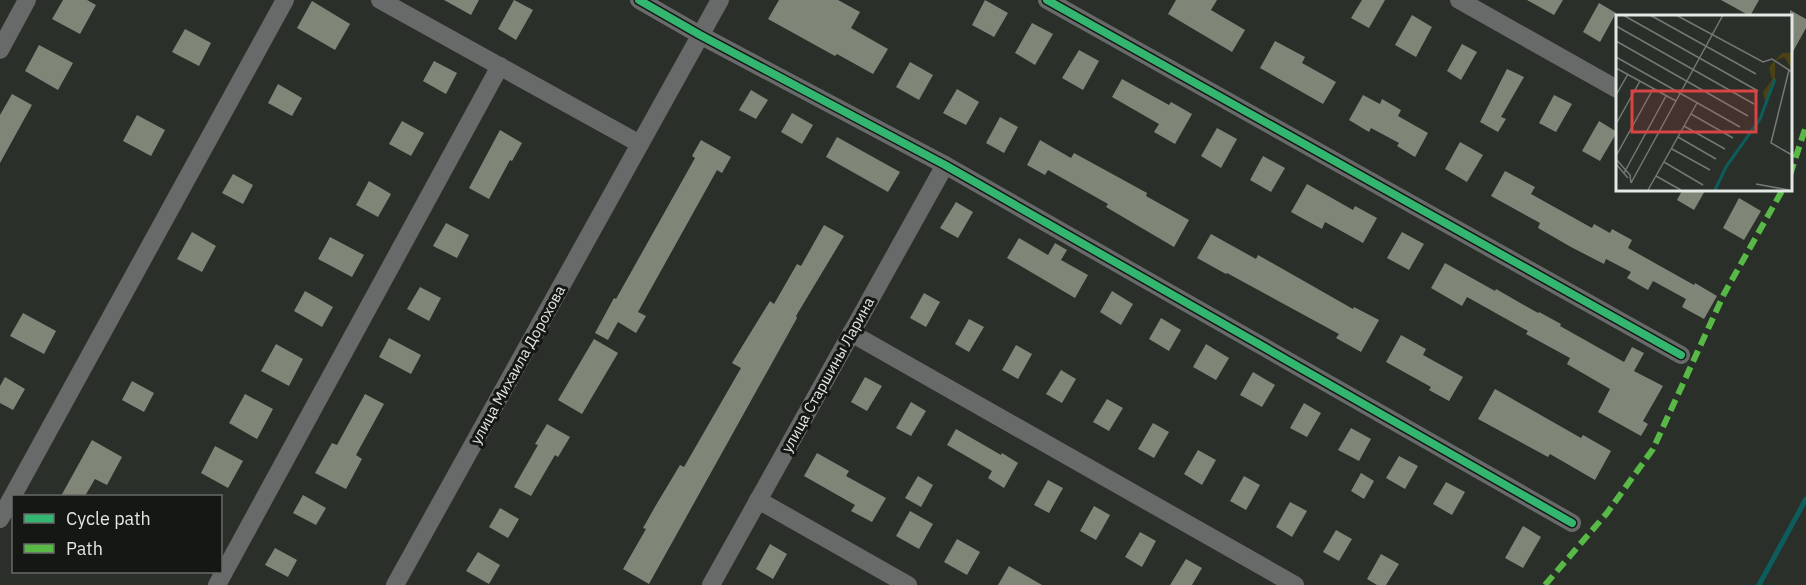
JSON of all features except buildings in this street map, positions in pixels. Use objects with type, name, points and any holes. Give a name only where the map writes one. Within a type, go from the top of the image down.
[{"type":"street","points":[[0,50],[27,0]]},
{"type":"street","points":[[13,495],[285,0]]},
{"type":"street","points":[[380,0],[640,144]]},
{"type":"street","points":[[639,0],[700,35],[945,165],[1572,523]]},
{"type":"street","name":"улица Михаила Дорохова","points":[[395,585],[720,0]]},
{"type":"street","points":[[1047,0],[1681,355]]},
{"type":"street","points":[[1459,0],[1616,88]]},
{"type":"street","points":[[218,585],[501,66]]},
{"type":"street","name":"улица Старшины Ларина","points":[[711,585],[945,165]]},
{"type":"street","points":[[851,333],[1295,585]]},
{"type":"street","points":[[0,519],[12,497]]},
{"type":"street","points":[[758,500],[908,585]]},
{"type":"waterway","points":[[1759,585],[1806,499]]},
{"type":"marked path","points":[[1791,172],[1806,126]]},
{"type":"marked path","points":[[1545,585],[1607,513],[1653,449],[1724,294],[1782,190]]},
{"type":"cycle path","points":[[639,0],[700,35],[945,165],[1572,523]]},
{"type":"cycle path","points":[[1047,0],[1681,355]]}]
